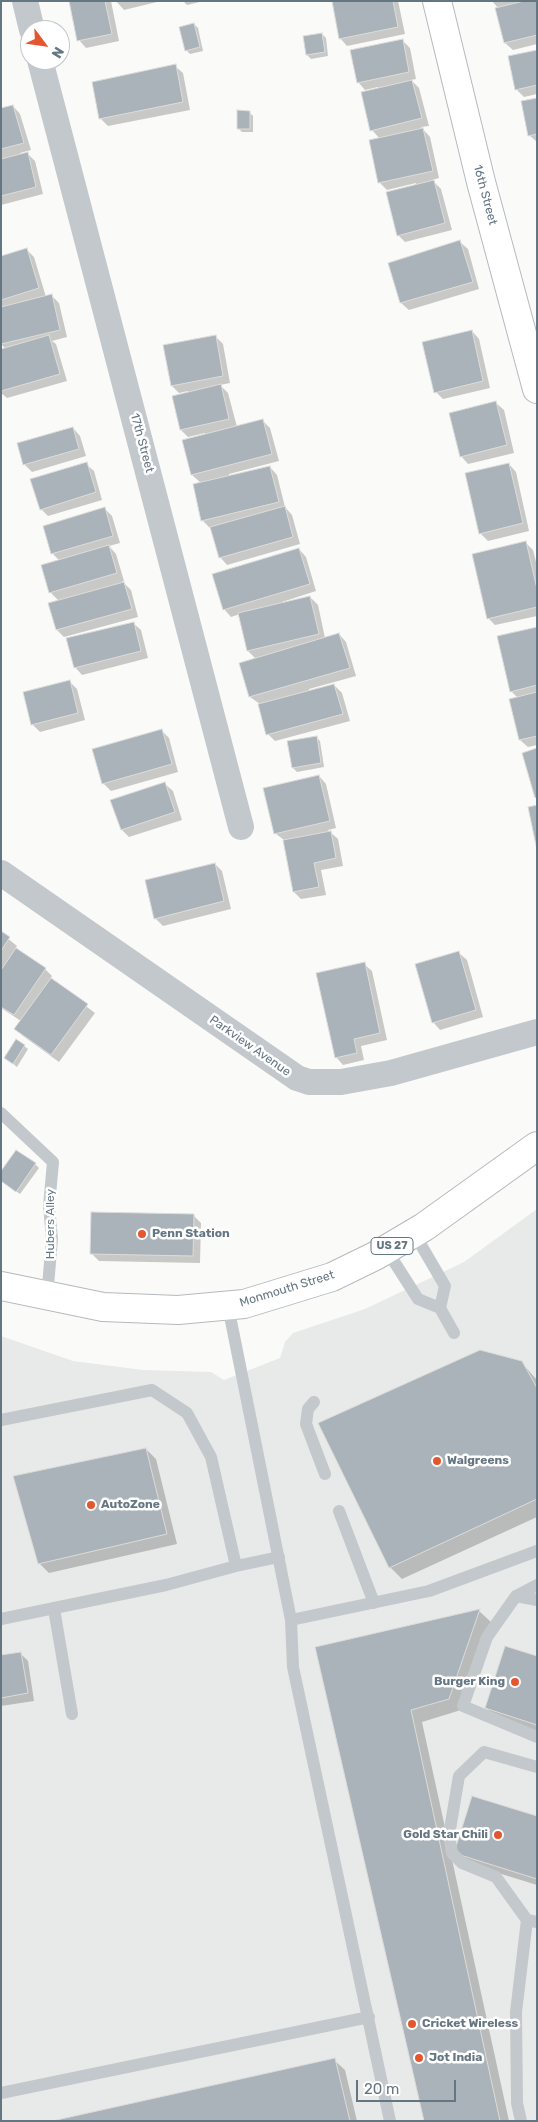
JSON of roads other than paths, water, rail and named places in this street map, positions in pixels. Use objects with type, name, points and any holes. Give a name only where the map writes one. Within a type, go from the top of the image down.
[{"type":"main road","name":"16th Street","points":[[437,1],[481,182],[537,389]]},
{"type":"main road","name":"Monmouth Street","points":[[1,1286],[103,1307],[178,1310],[244,1304],[332,1276],[386,1250],[414,1233],[537,1146]]},
{"type":"street","points":[[25,1],[30,20]]},
{"type":"street","name":"17th Street","points":[[43,70],[241,827]]},
{"type":"street","name":"Parkview Avenue","points":[[1,873],[297,1078],[309,1082],[342,1082],[391,1073],[537,1032]]},
{"type":"lane","name":"Hubers Alley","points":[[1,1113],[53,1162],[49,1206],[52,1238],[47,1297]]},
{"type":"lane","points":[[414,1233],[445,1286],[440,1308]]},
{"type":"lane","points":[[386,1250],[418,1299],[440,1308],[454,1334]]},
{"type":"lane","points":[[228,1306],[291,1620],[293,1667],[390,2121]]},
{"type":"lane","points":[[1,1420],[152,1390],[187,1413],[211,1457],[236,1566]]},
{"type":"lane","points":[[314,1402],[308,1409],[306,1424],[325,1474]]},
{"type":"lane","points":[[339,1511],[374,1602]]},
{"type":"lane","points":[[291,1620],[428,1591],[537,1551]]},
{"type":"lane","points":[[1,1618],[54,1609],[166,1585],[236,1566],[279,1557]]},
{"type":"lane","points":[[537,1586],[516,1596],[486,1637],[463,1706],[537,1737]]},
{"type":"lane","points":[[516,1596],[537,1600]]},
{"type":"lane","points":[[54,1609],[72,1714]]},
{"type":"lane","points":[[521,2121],[517,2103],[516,2012],[532,1921],[496,1877],[462,1863],[452,1853],[449,1835],[459,1776],[484,1752],[537,1767]]},
{"type":"lane","points":[[1,2093],[369,2017]]},
{"type":"place","name":"Penn Station","points":[[142,1234]]},
{"type":"place","name":"Walgreens","points":[[437,1461]]},
{"type":"place","name":"AutoZone","points":[[91,1505]]},
{"type":"place","name":"Burger King","points":[[515,1682]]},
{"type":"place","name":"Gold Star Chili","points":[[498,1835]]},
{"type":"place","name":"Cricket Wireless","points":[[412,2024]]},
{"type":"place","name":"Jot India","points":[[419,2058]]}]
